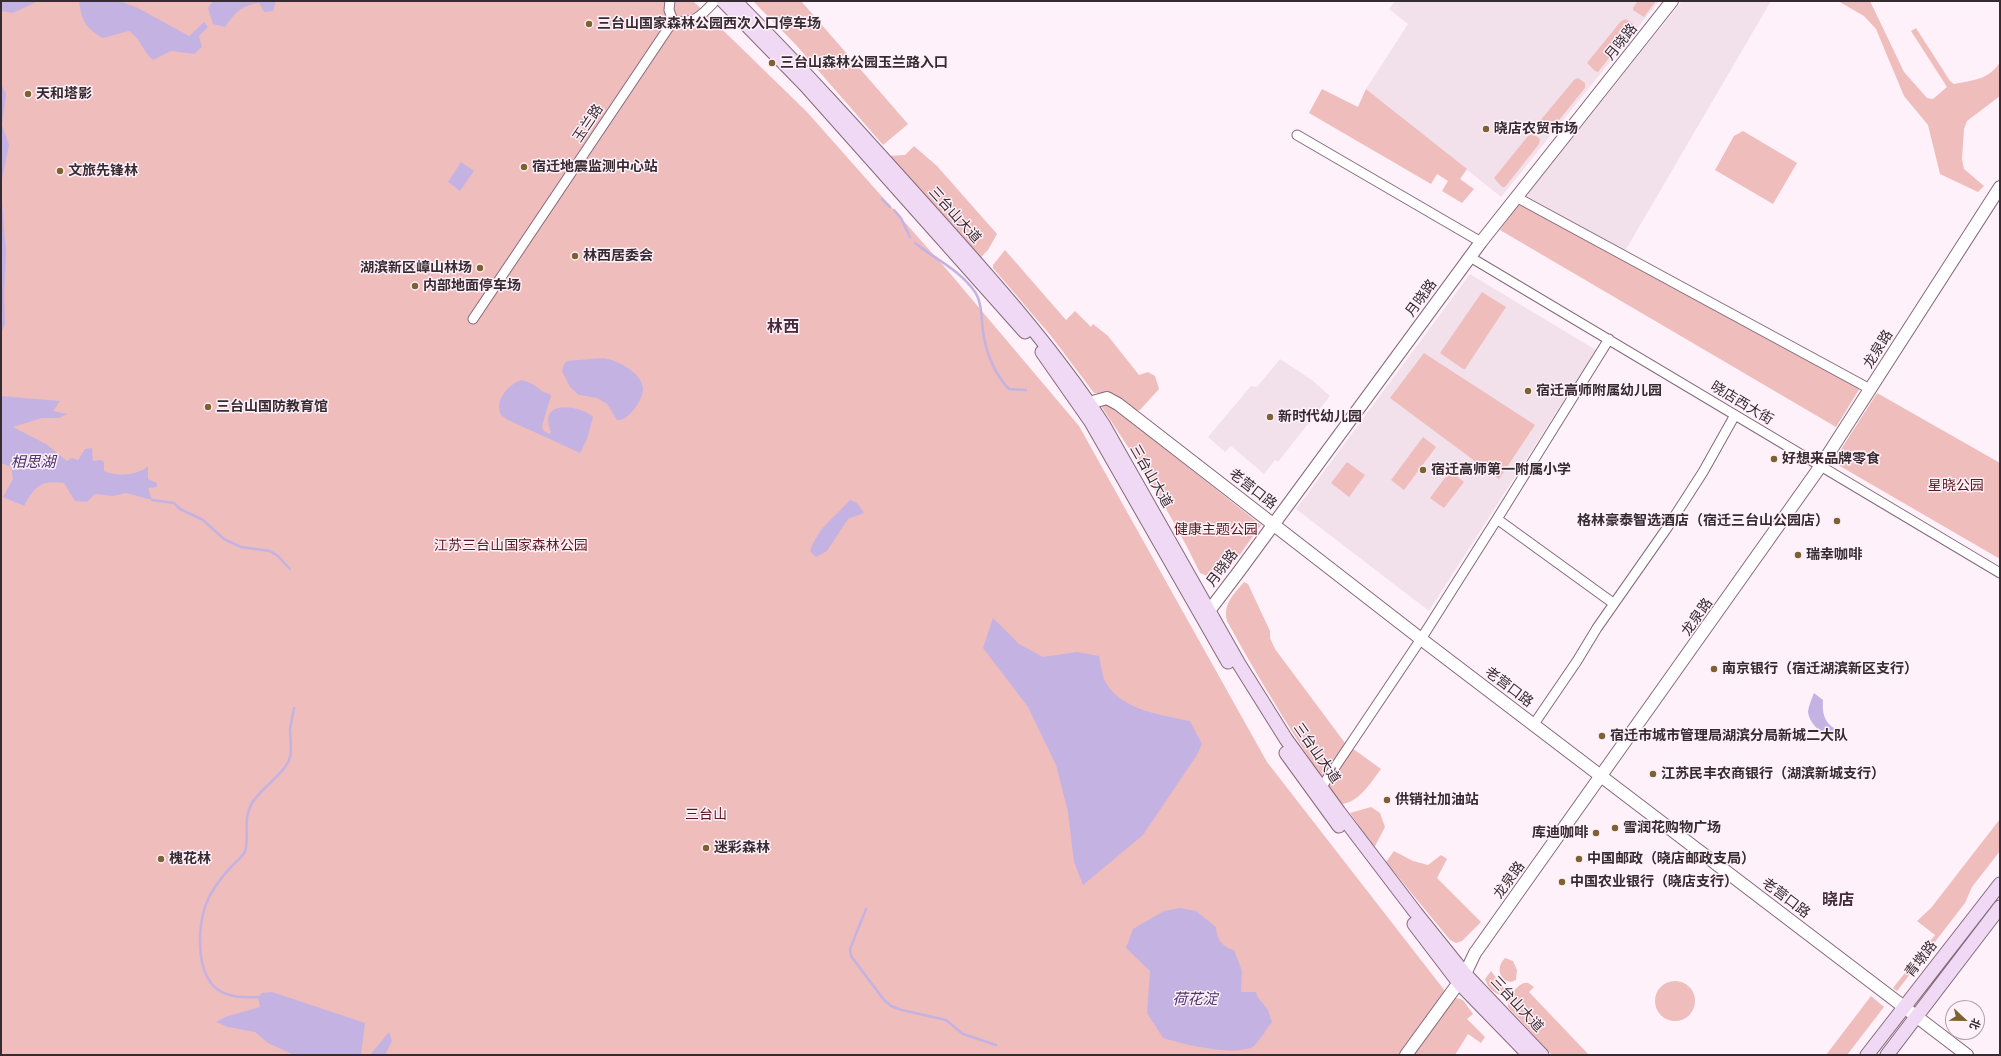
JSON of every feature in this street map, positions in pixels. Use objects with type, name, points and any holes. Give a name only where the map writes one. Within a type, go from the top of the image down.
[{"type":"main road","name":"三台山大道","points":[[723,1],[810,91],[1037,346],[1086,406]]},
{"type":"main road","name":"三台山大道","points":[[735,1],[815,82],[990,277],[1046,343],[1086,406],[1204,613],[1245,692],[1462,978],[1529,1055]]},
{"type":"main road","name":"青墩路","points":[[1867,1055],[2000,884]]},
{"type":"main road","points":[[1887,1055],[2000,907]]},
{"type":"main road","name":"三台山大道","points":[[1462,978],[1542,1055]]},
{"type":"street","points":[[670,1],[668,10],[673,22],[698,19],[715,1]]},
{"type":"street","name":"月晓路","points":[[1204,613],[1273,524],[1481,242],[1672,1]]},
{"type":"street","name":"玉兰路","points":[[473,319],[673,22]]},
{"type":"street","points":[[1297,135],[1481,242]]},
{"type":"street","name":"龙泉路","points":[[1406,1055],[1462,978],[1475,953],[1820,467],[2000,187]]},
{"type":"street","points":[[1516,197],[1870,390]]},
{"type":"street","name":"晓店西大街","points":[[1470,257],[2000,573]]},
{"type":"street","points":[[1319,791],[1420,639],[1497,519],[1609,339]]},
{"type":"street","name":"老营口路","points":[[1086,406],[1107,398],[1118,404],[1420,639],[1534,724],[1967,1055]]},
{"type":"street","points":[[1534,724],[1577,661],[1613,603],[1667,528],[1695,485],[1735,415]]},
{"type":"street","points":[[1497,519],[1613,603]]},
{"type":"shaded area","name":"晓店农贸市场","points":[[1395,1],[1659,1],[1501,197],[1366,89],[1408,24],[1389,9]]},
{"type":"shaded area","points":[[1682,1],[1771,1],[1625,251],[1524,198]]},
{"type":"shaded area","name":"宿迁高师第一附属小学","points":[[1470,274],[1596,350],[1429,611],[1296,509]]},
{"type":"shaded area","name":"新时代幼儿园","points":[[1280,359],[1312,380],[1330,396],[1278,462],[1275,460],[1264,474],[1231,446],[1225,452],[1208,437],[1251,386],[1257,387]]},
{"type":"green space","name":"江苏三台山国家森林公园","points":[[1,1],[693,1],[807,112],[948,271],[1079,426],[1267,762],[1445,991],[1398,1055],[1,1055]]},
{"type":"green space","points":[[753,1],[801,1],[908,124],[883,145],[797,46]]},
{"type":"green space","points":[[1638,1],[1656,1],[1644,17],[1633,10]]},
{"type":"green space","points":[[1838,1],[1870,1],[1904,72],[1927,98],[1933,99],[1947,87],[1911,31],[1916,28],[1950,81],[1954,84],[1986,76],[1996,68],[2000,62],[2000,96],[1967,121],[1964,129],[1962,159],[1964,169],[1984,186],[1978,192],[1940,174],[1928,125],[1904,96],[1876,29],[1864,16]]},
{"type":"green space","points":[[1626,19],[1633,24],[1632,29],[1598,72],[1595,71],[1587,63],[1621,21]]},
{"type":"green space","points":[[1578,78],[1585,83],[1585,88],[1550,131],[1547,130],[1539,122],[1574,80]]},
{"type":"green space","points":[[1322,89],[1358,107],[1366,89],[1467,169],[1460,179],[1474,189],[1462,203],[1442,191],[1448,181],[1437,174],[1431,184],[1309,113]]},
{"type":"green space","points":[[1743,131],[1797,163],[1773,204],[1715,170],[1734,136]]},
{"type":"green space","points":[[1533,134],[1540,139],[1539,144],[1505,187],[1502,187],[1494,178],[1528,136]]},
{"type":"green space","points":[[914,146],[937,166],[997,234],[988,250],[981,257],[888,156],[905,155]]},
{"type":"green space","points":[[1520,202],[1860,388],[1836,427],[1500,230]]},
{"type":"green space","points":[[1005,250],[1066,320],[1075,311],[1091,327],[1093,324],[1108,336],[1139,375],[1148,372],[1155,376],[1159,389],[1140,410],[1136,411],[1113,393],[1094,393],[1051,336],[993,268],[993,265]]},
{"type":"green space","points":[[1482,292],[1506,307],[1465,369],[1463,369],[1440,353]]},
{"type":"green space","points":[[1424,353],[1535,425],[1499,479],[1390,398]]},
{"type":"green space","name":"星晓公园","points":[[1877,393],[2000,463],[2000,559],[1833,462]]},
{"type":"green space","name":"健康主题公园","points":[[1106,402],[1261,525],[1236,560],[1215,579],[1200,573],[1166,508],[1101,406],[1102,403]]},
{"type":"green space","points":[[1423,437],[1436,447],[1404,490],[1391,480]]},
{"type":"green space","points":[[1347,462],[1365,475],[1349,497],[1331,483]]},
{"type":"green space","points":[[1450,471],[1464,482],[1444,508],[1430,498]]},
{"type":"green space","points":[[1244,582],[1248,584],[1270,631],[1270,638],[1275,649],[1345,743],[1381,769],[1369,786],[1359,796],[1347,803],[1341,804],[1338,801],[1280,712],[1227,621],[1226,610],[1230,600]]},
{"type":"green space","points":[[1371,807],[1380,813],[1385,827],[1374,848],[1350,813]]},
{"type":"green space","points":[[2000,819],[2000,851],[1972,887],[1965,903],[1897,991],[1893,988],[1935,935],[1917,921],[1931,908]]},
{"type":"green space","points":[[1394,851],[1413,861],[1428,865],[1441,855],[1447,859],[1437,878],[1481,922],[1462,941],[1456,943],[1450,940],[1386,862]]},
{"type":"green space","points":[[1505,958],[1513,961],[1517,970],[1516,980],[1511,982],[1504,980],[1500,972],[1501,963]]},
{"type":"green space","points":[[1491,971],[1504,988],[1507,986],[1510,990],[1504,996],[1494,992],[1486,982],[1485,979]]},
{"type":"green space","points":[[1679,981],[1686,984],[1692,990],[1695,1001],[1694,1009],[1686,1018],[1679,1021],[1671,1021],[1664,1018],[1656,1009],[1655,997],[1658,990],[1667,982]]},
{"type":"green space","points":[[1524,983],[1528,983],[1534,987],[1529,992],[1589,1055],[1552,1055],[1508,1007],[1509,1000],[1513,993]]},
{"type":"green space","points":[[1871,996],[1884,1007],[1847,1055],[1826,1055]]},
{"type":"green space","points":[[1457,998],[1463,1000],[1473,1014],[1467,1019],[1485,1037],[1481,1043],[1468,1034],[1455,1055],[1409,1055],[1448,1003]]},
{"type":"water","points":[[1,1],[38,1],[13,13],[1,11]]},
{"type":"water","points":[[79,1],[122,2],[138,8],[189,36],[204,22],[208,27],[199,36],[202,47],[194,54],[171,51],[153,60],[146,53],[137,38],[129,31],[103,38],[92,31],[83,19]]},
{"type":"water","points":[[213,1],[276,1],[273,11],[264,12],[259,3],[239,10],[225,27],[213,24],[208,8]]},
{"type":"water","points":[[1,84],[6,94],[2,125],[9,145],[1,184]]},
{"type":"water","points":[[461,162],[474,171],[460,191],[448,182]]},
{"type":"water","points":[[1,187],[6,253],[4,295],[5,323],[1,335]]},
{"type":"water","points":[[603,358],[622,364],[634,373],[642,383],[643,389],[638,404],[626,418],[621,420],[617,420],[607,404],[597,398],[579,395],[570,387],[562,371],[564,364],[567,361]]},
{"type":"water","points":[[521,380],[526,381],[550,394],[551,396],[542,426],[543,430],[549,434],[551,432],[548,422],[550,414],[554,410],[561,408],[578,409],[593,417],[587,439],[580,453],[506,419],[501,415],[499,404],[501,399],[511,385]]},
{"type":"water","name":"相思湖","points":[[1,396],[60,401],[53,411],[67,414],[59,418],[42,418],[13,427],[46,444],[67,461],[72,458],[78,460],[85,449],[92,448],[93,461],[101,460],[104,462],[104,471],[109,473],[133,473],[148,466],[148,479],[157,483],[157,487],[148,488],[152,500],[126,493],[113,496],[95,494],[87,502],[75,501],[64,483],[56,482],[44,484],[35,489],[24,506],[3,497],[13,479],[11,467],[1,463]]},
{"type":"water","points":[[850,500],[857,503],[864,513],[848,519],[827,551],[816,557],[810,551],[818,534]]},
{"type":"water","points":[[993,618],[1019,644],[1043,657],[1077,652],[1099,656],[1106,683],[1113,692],[1132,705],[1143,710],[1190,721],[1202,744],[1197,755],[1143,835],[1083,885],[1074,862],[1068,812],[1056,765],[1028,707],[983,648]]},
{"type":"water","points":[[1814,693],[1823,700],[1824,715],[1828,723],[1840,731],[1836,735],[1831,736],[1825,734],[1815,727],[1812,722],[1808,711]]},
{"type":"water","name":"荷花淀","points":[[1180,908],[1196,911],[1216,927],[1217,935],[1223,945],[1234,950],[1242,971],[1241,992],[1256,992],[1257,996],[1268,1010],[1272,1022],[1253,1047],[1221,1050],[1184,1044],[1163,1038],[1147,1013],[1150,971],[1126,948],[1133,929],[1164,911]]},
{"type":"water","points":[[272,992],[365,1023],[361,1055],[294,1055],[268,1043],[255,1032],[228,1027],[216,1022],[225,1017],[260,1007],[258,997],[262,993]]},
{"type":"water","points":[[389,1032],[392,1041],[385,1055],[370,1055]]},
{"type":"waterway","points":[[882,199],[890,207]]},
{"type":"waterway","points":[[894,210],[901,218],[910,237]]},
{"type":"waterway","points":[[915,243],[955,271],[969,284],[978,297],[981,308],[985,344],[996,372],[1009,389],[1026,390]]},
{"type":"waterway","points":[[152,500],[174,503],[180,509],[203,520],[224,539],[241,547],[270,551],[278,556],[290,569]]},
{"type":"waterway","points":[[258,997],[233,996],[215,988],[206,974],[202,963],[200,952],[201,927],[206,904],[210,895],[223,876],[245,851],[247,839],[247,815],[252,803],[256,797],[279,775],[288,763],[291,754],[290,729],[294,708]]},
{"type":"waterway","points":[[866,909],[850,949],[851,956],[884,1000],[891,1006],[902,1010],[946,1020],[963,1034],[996,1045]]},
{"type":"place","name":"三台山国家森林公园西次入口停车场","points":[[589,24]]},
{"type":"place","name":"三台山森林公园玉兰路入口","points":[[772,63]]},
{"type":"place","name":"天和塔影","points":[[28,94]]},
{"type":"place","name":"晓店农贸市场","points":[[1486,129]]},
{"type":"place","name":"宿迁地震监测中心站","points":[[524,167]]},
{"type":"place","name":"文旅先锋林","points":[[60,171]]},
{"type":"place","name":"林西居委会","points":[[575,256]]},
{"type":"place","name":"湖滨新区嶂山林场","points":[[480,268]]},
{"type":"place","name":"内部地面停车场","points":[[415,286]]},
{"type":"place","name":"宿迁高师附属幼儿园","points":[[1528,391]]},
{"type":"place","name":"三台山国防教育馆","points":[[208,407]]},
{"type":"place","name":"新时代幼儿园","points":[[1270,417]]},
{"type":"place","name":"好想来品牌零食","points":[[1774,459]]},
{"type":"place","name":"宿迁高师第一附属小学","points":[[1423,470]]},
{"type":"place","name":"格林豪泰智选酒店（宿迁三台山公园店）","points":[[1837,521]]},
{"type":"place","name":"瑞幸咖啡","points":[[1798,555]]},
{"type":"place","name":"南京银行（宿迁湖滨新区支行）","points":[[1714,669]]},
{"type":"place","name":"宿迁市城市管理局湖滨分局新城二大队","points":[[1602,736]]},
{"type":"place","name":"江苏民丰农商银行（湖滨新城支行）","points":[[1653,774]]},
{"type":"place","name":"供销社加油站","points":[[1387,800]]},
{"type":"place","name":"雪润花购物广场","points":[[1615,828]]},
{"type":"place","name":"库迪咖啡","points":[[1596,833]]},
{"type":"place","name":"迷彩森林","points":[[706,848]]},
{"type":"place","name":"槐花林","points":[[161,859]]},
{"type":"place","name":"中国邮政（晓店邮政支局）","points":[[1579,859]]},
{"type":"place","name":"中国农业银行（晓店支行）","points":[[1562,882]]},
{"type":"district","name":"林西","points":[[783,327]]},
{"type":"district","name":"晓店","points":[[1838,900]]},
{"type":"park label","name":"三台山","points":[[706,815]]}]
